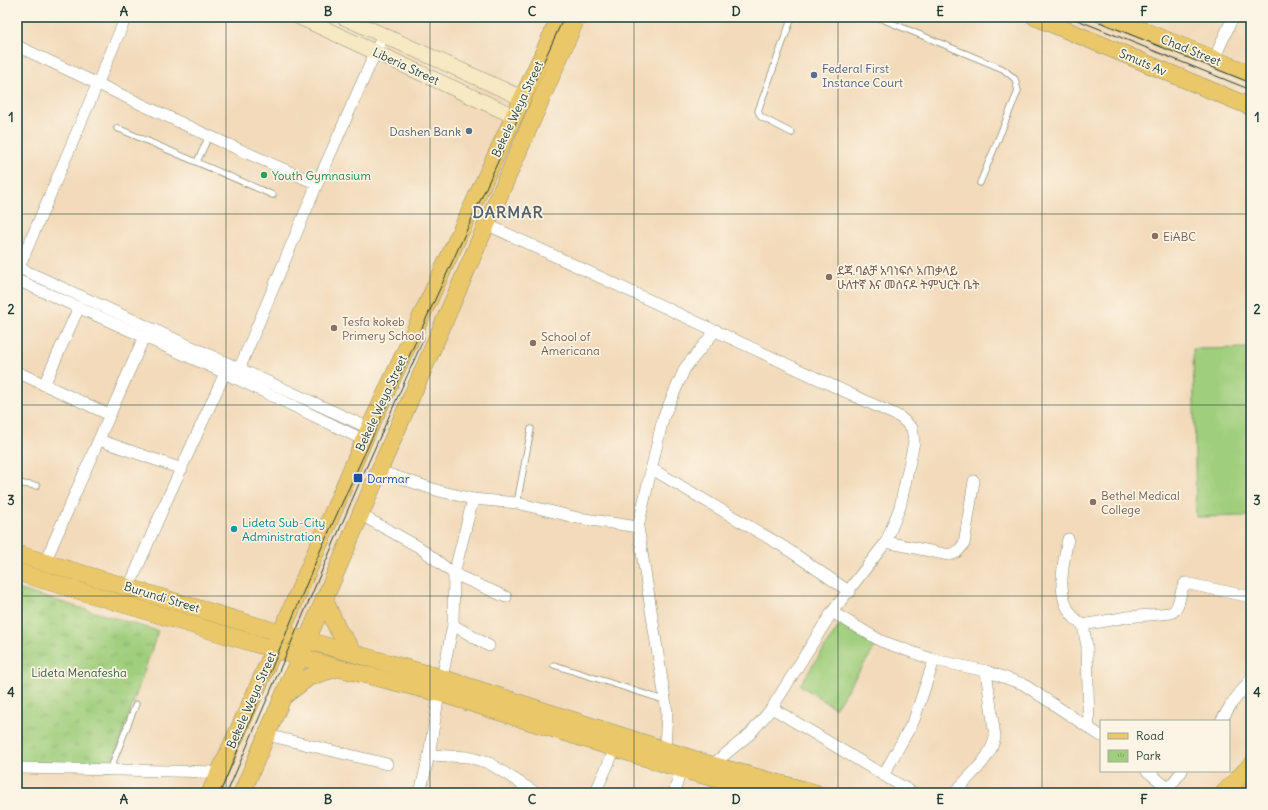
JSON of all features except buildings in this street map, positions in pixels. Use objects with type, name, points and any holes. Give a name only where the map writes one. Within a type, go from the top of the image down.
[{"type":"main road","points":[[525,91],[550,17]]},
{"type":"main road","name":"Bekele Weya Street","points":[[210,793],[366,434],[560,17]]},
{"type":"main road","name":"Bekele Weya Street","points":[[242,793],[306,640],[498,195],[577,17]]},
{"type":"main road","points":[[498,195],[514,174],[587,17]]},
{"type":"main road","name":"Smuts Av","points":[[1035,17],[1251,108]]},
{"type":"main road","name":"Chad Street","points":[[1109,17],[1251,74]]},
{"type":"main road","name":"Burundi Street","points":[[17,554],[355,654],[440,686]]},
{"type":"main road","name":"Burundi Street","points":[[17,572],[338,668],[440,686]]},
{"type":"main road","points":[[324,599],[338,630],[355,654]]},
{"type":"main road","points":[[283,696],[309,676],[338,668]]},
{"type":"main road","points":[[440,686],[615,748],[683,762],[768,793]]},
{"type":"main road","points":[[440,686],[664,749],[683,762]]},
{"type":"main road","points":[[1224,793],[1251,765]]},
{"type":"main road","points":[[711,771],[815,793]]},
{"type":"main road","points":[[1248,793],[1251,790]]},
{"type":"street","points":[[126,17],[18,269],[233,374]]},
{"type":"street","name":"Liberia Street","points":[[299,17],[514,116]]},
{"type":"street","name":"Liberia Street","points":[[343,17],[383,35],[525,91]]},
{"type":"street","points":[[1214,59],[1233,17]]},
{"type":"street","points":[[129,587],[164,506],[182,469],[233,374],[383,35]]},
{"type":"street","points":[[17,46],[209,136],[317,184]]},
{"type":"street","points":[[486,224],[900,417],[912,428],[914,442],[900,507],[886,542],[850,592],[832,612],[772,708],[750,734],[711,771]]},
{"type":"street","points":[[17,280],[233,374],[366,434]]},
{"type":"street","points":[[44,385],[79,307]]},
{"type":"street","points":[[664,749],[667,712],[638,527],[663,418],[685,368],[716,330]]},
{"type":"street","points":[[45,562],[144,336]]},
{"type":"street","points":[[17,372],[110,415]]},
{"type":"street","points":[[99,440],[182,469]]},
{"type":"street","points":[[652,469],[784,547],[850,592]]},
{"type":"street","points":[[380,471],[439,491],[473,499],[517,503],[578,518],[638,527]]},
{"type":"street","points":[[886,542],[949,555],[957,552],[964,544],[974,480]]},
{"type":"street","points":[[420,793],[429,755],[440,686],[453,625],[454,574],[473,499]]},
{"type":"street","points":[[361,515],[418,547],[454,574],[506,597]]},
{"type":"street","points":[[1068,539],[1062,570],[1064,600],[1070,614],[1083,625],[1087,647],[1089,728]]},
{"type":"street","points":[[1083,625],[1127,617],[1171,613],[1175,611],[1185,583],[1251,597]]},
{"type":"street","points":[[832,612],[881,641],[934,660],[986,671],[1023,684],[1100,735]]},
{"type":"street","points":[[453,625],[489,646]]},
{"type":"street","points":[[884,774],[914,720],[934,660]]},
{"type":"street","points":[[954,793],[988,754],[994,744],[995,737],[986,671]]},
{"type":"street","points":[[1222,720],[1232,703],[1251,679]]},
{"type":"street","points":[[772,708],[884,774],[913,793]]},
{"type":"street","points":[[267,735],[387,764]]},
{"type":"street","points":[[595,793],[615,748]]},
{"type":"street","points":[[429,755],[468,757],[489,763],[536,793]]},
{"type":"street","points":[[674,793],[683,762]]},
{"type":"street","points":[[17,768],[219,772]]},
{"type":"street","points":[[1148,772],[1167,790],[1181,772]]},
{"type":"lane","points":[[792,17],[758,111],[761,117],[792,133]]},
{"type":"lane","points":[[877,17],[1003,69],[1015,79],[1018,91],[980,183]]},
{"type":"lane","points":[[117,128],[273,195]]},
{"type":"lane","points":[[197,162],[209,136]]},
{"type":"lane","points":[[517,503],[531,429]]},
{"type":"lane","points":[[17,483],[37,486]]},
{"type":"lane","points":[[554,665],[664,700]]},
{"type":"lane","points":[[110,770],[136,704]]},
{"type":"green space","points":[[1251,348],[1251,516],[1196,517],[1193,349]]},
{"type":"green space","name":"Lideta Menafesha","points":[[17,589],[158,631],[110,770],[17,767]]},
{"type":"green space","points":[[841,623],[876,646],[835,708],[800,685]]},
{"type":"tram line","points":[[220,793],[321,549],[564,17]]},
{"type":"tram line","points":[[1070,17],[1251,90]]},
{"type":"tram line","points":[[1087,17],[1251,83]]},
{"type":"tram line","points":[[227,793],[361,479],[424,338]]},
{"type":"place","name":"Federal First Instance Court","points":[[814,75]]},
{"type":"place","name":"Dashen Bank","points":[[469,131]]},
{"type":"place","name":"Youth Gymnasium","points":[[264,175]]},
{"type":"place","name":"EiABC","points":[[1155,236]]},
{"type":"place","name":"ደጃ.ባልቻ አባነፍሶ አጠቃላይ ሁለተኛ እና መሰናዶ ትምህርት ቤት","points":[[829,277]]},
{"type":"place","name":"Tesfa kokeb Primery School","points":[[334,328]]},
{"type":"place","name":"School of Americana","points":[[533,343]]},
{"type":"place","name":"Darmar","points":[[358,478]]},
{"type":"place","name":"Bethel Medical College","points":[[1093,502]]},
{"type":"place","name":"Lideta Sub-City Administration","points":[[234,529]]},
{"type":"district","name":"DARMAR","points":[[508,212]]}]
